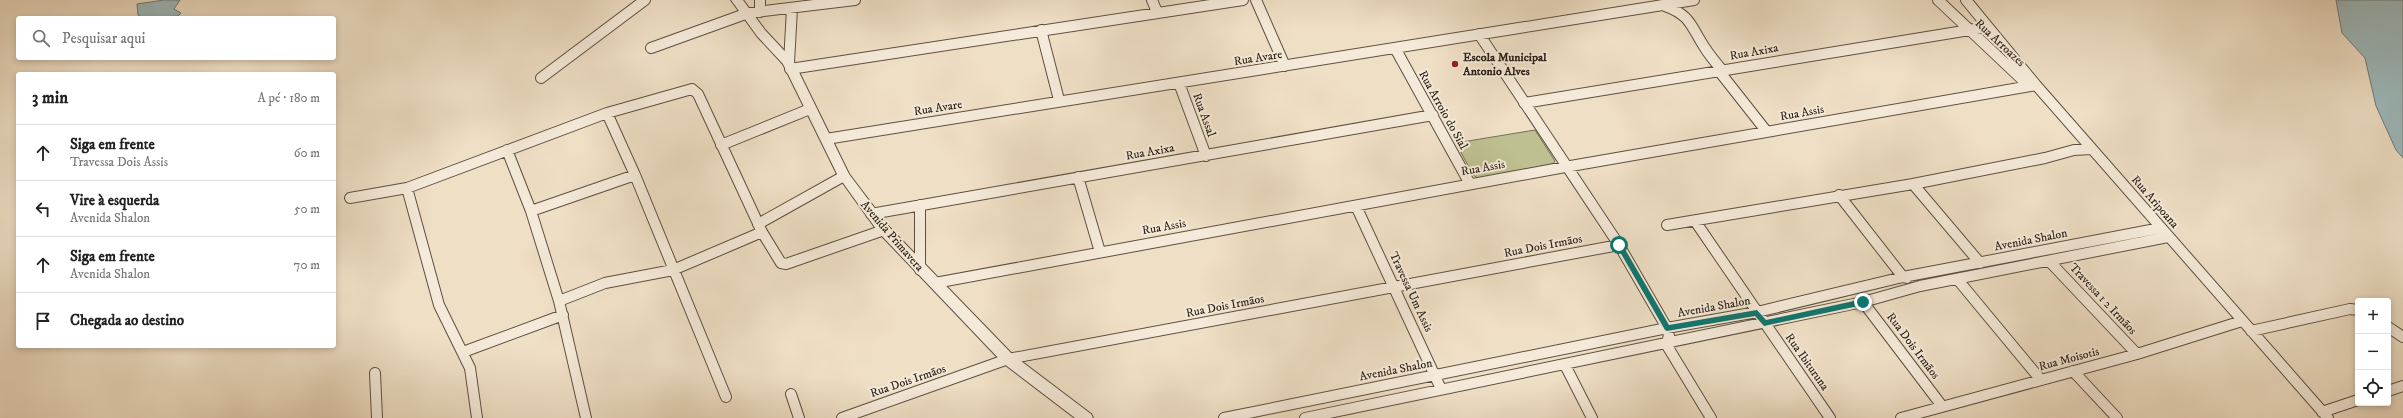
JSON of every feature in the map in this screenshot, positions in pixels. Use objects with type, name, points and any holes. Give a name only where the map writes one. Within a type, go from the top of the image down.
[{"type":"street","points":[[541,78],[620,17],[645,0]]},
{"type":"street","name":"Avenida Primavera","points":[[737,0],[754,13],[761,33],[789,66],[844,176],[884,230],[920,270],[935,283],[1008,359],[1086,418]]},
{"type":"street","points":[[754,13],[760,0]]},
{"type":"street","points":[[651,48],[754,13],[855,0]]},
{"type":"street","points":[[1152,0],[1157,12]]},
{"type":"street","points":[[792,8],[789,66],[1243,0]]},
{"type":"street","points":[[1256,0],[1285,66]]},
{"type":"street","name":"Rua Avare","points":[[826,139],[1059,100],[1179,83],[1395,48],[1650,3],[1663,5],[1694,0]]},
{"type":"street","name":"Rua Arroazes","points":[[1938,0],[1968,30],[2033,86]]},
{"type":"street","name":"Rua Aripoana","points":[[1966,0],[2033,86],[2091,149],[2325,415]]},
{"type":"street","points":[[1663,5],[1680,11],[1689,19],[1704,46],[1720,70],[1767,132]]},
{"type":"street","name":"Rua Axixa","points":[[1524,103],[1988,27]]},
{"type":"street","points":[[1040,30],[1059,100]]},
{"type":"street","points":[[1479,34],[1565,167],[1619,245],[1667,328],[1669,336],[1666,344],[1711,418]]},
{"type":"street","name":"Rua Arroio do Sial","points":[[1395,48],[1470,184]]},
{"type":"street","name":"Rua Assal","points":[[1179,83],[1206,156]]},
{"type":"street","name":"Rua Assis","points":[[935,283],[1470,184],[2033,86]]},
{"type":"street","points":[[350,198],[407,188],[606,112],[692,89],[698,94],[760,228],[779,262],[783,264],[884,230]]},
{"type":"street","points":[[721,145],[810,109]]},
{"type":"street","points":[[606,112],[635,175],[726,397]]},
{"type":"street","name":"Rua Axixa","points":[[871,214],[1433,115]]},
{"type":"street","points":[[1667,225],[1913,184],[2074,150],[2091,149]]},
{"type":"street","points":[[507,150],[531,211],[559,301],[586,418]]},
{"type":"street","points":[[531,211],[635,175]]},
{"type":"street","points":[[559,301],[605,283],[673,270],[760,228],[844,176]]},
{"type":"street","points":[[1078,177],[1100,252]]},
{"type":"street","points":[[1913,184],[1980,263]]},
{"type":"street","points":[[407,188],[439,305],[445,321],[463,352],[474,383],[477,418]]},
{"type":"street","points":[[1839,196],[1903,277],[1913,280],[1920,286]]},
{"type":"street","points":[[920,205],[920,270]]},
{"type":"street","name":"Travessa Um Assis","points":[[1356,206],[1441,389]]},
{"type":"street","name":"Rua Ibituruna","points":[[1695,221],[1830,418]]},
{"type":"street","name":"Avenida Shalon","points":[[1224,418],[1667,328],[1757,312],[1903,277],[1960,268],[2161,228]]},
{"type":"street","name":"Avenida Shalon","points":[[1305,418],[1813,313],[1863,302],[1920,286],[2035,265],[2168,237]]},
{"type":"street","name":"Rua Dois Irmãos","points":[[842,418],[1008,359],[1619,245]]},
{"type":"street","points":[[2026,254],[2035,265]]},
{"type":"street","name":"Travessa 1 2 Irmãos","points":[[2050,262],[2137,354]]},
{"type":"street","points":[[1960,268],[1963,279],[2041,380]]},
{"type":"street","points":[[1805,301],[1813,313]]},
{"type":"street","name":"Rua Dois Irmãos","points":[[1863,302],[1942,406]]},
{"type":"street","points":[[2251,331],[2355,310]]},
{"type":"street","points":[[463,352],[563,315]]},
{"type":"street","name":"Rua Moisotis","points":[[1901,418],[2137,354],[2242,321]]},
{"type":"street","points":[[2391,329],[2403,337]]},
{"type":"street","points":[[1565,365],[1592,418]]},
{"type":"street","points":[[1474,368],[1479,381]]},
{"type":"street","points":[[2073,371],[2117,418]]},
{"type":"street","points":[[375,373],[377,418]]},
{"type":"street","points":[[2391,389],[2403,386]]},
{"type":"street","points":[[791,394],[799,418]]},
{"type":"street","points":[[2325,415],[2355,401]]},
{"type":"green space","points":[[1535,130],[1555,161],[1553,164],[1478,178],[1473,175],[1456,143]]},
{"type":"water","points":[[164,0],[180,0],[174,9],[181,13],[178,16],[139,16],[137,4]]},
{"type":"water","points":[[2336,0],[2403,0],[2403,158],[2396,150],[2376,106],[2365,58],[2342,33]]},
{"type":"place","name":"Escola Municipal Antonio Alves","points":[[1455,64]]},
{"type":"route","points":[[1619,245],[1667,328],[1757,312],[1764,323],[1863,302]]}]
